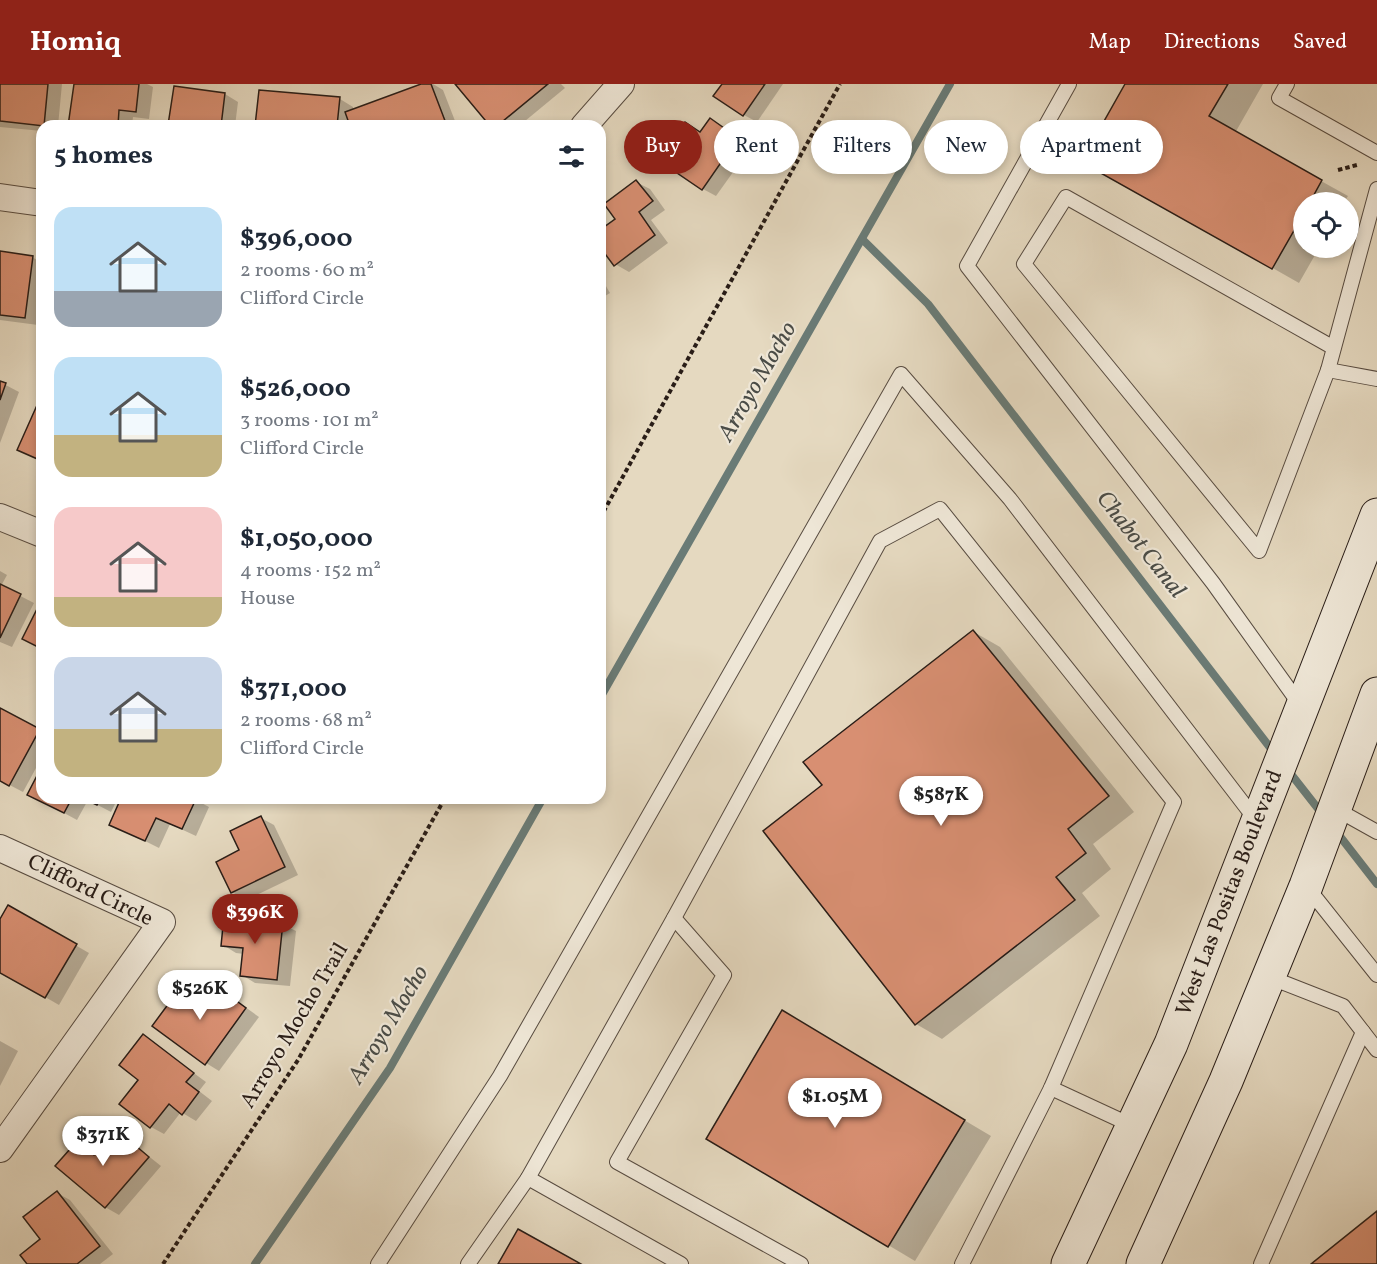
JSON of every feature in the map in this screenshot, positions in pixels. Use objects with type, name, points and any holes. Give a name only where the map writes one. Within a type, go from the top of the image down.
[{"type":"main road","name":"West Las Positas Boulevard","points":[[1068,1264],[1171,1044],[1377,515]]},
{"type":"main road","points":[[1143,1264],[1226,1081],[1309,878],[1334,807],[1376,702]]},
{"type":"street","points":[[589,120],[621,84]]},
{"type":"street","points":[[0,197],[36,201]]},
{"type":"street","points":[[0,517],[36,532]]},
{"type":"street","name":"Clifford Circle","points":[[0,848],[162,922],[0,1149]]},
{"type":"lane","points":[[1069,84],[967,266],[1213,583],[1299,715]]},
{"type":"lane","points":[[1287,84],[1279,98],[1377,153]]},
{"type":"lane","points":[[1334,348],[1066,197],[1024,264],[1259,551],[1328,370],[1334,348],[1377,189]]},
{"type":"lane","points":[[1328,370],[1377,379]]},
{"type":"lane","points":[[378,1264],[500,1076],[901,374],[1010,499],[1261,816]]},
{"type":"lane","points":[[468,1264],[528,1178],[674,918],[880,541],[940,509],[1174,802],[1051,1088],[962,1264]]},
{"type":"lane","points":[[1334,807],[1377,832]]},
{"type":"lane","points":[[1309,878],[1377,975]]},
{"type":"lane","points":[[674,918],[724,975],[617,1162],[801,1264]]},
{"type":"lane","points":[[1269,977],[1343,1006],[1377,1050]]},
{"type":"lane","points":[[1261,1264],[1363,1032]]},
{"type":"lane","points":[[1051,1088],[1132,1126]]},
{"type":"lane","points":[[528,1178],[681,1264]]},
{"type":"path","points":[[606,507],[840,84]]},
{"type":"path","name":"Arroyo Mocho Trail","points":[[163,1264],[298,1060],[442,804]]},
{"type":"building","points":[[0,84],[48,84],[45,120],[36,120],[36,125],[0,121]]},
{"type":"building","points":[[74,84],[139,84],[136,112],[119,110],[118,120],[69,120]]},
{"type":"building","points":[[421,84],[431,84],[445,120],[348,120],[345,112]]},
{"type":"building","points":[[455,84],[548,84],[504,120],[485,120]]},
{"type":"building","points":[[722,84],[765,84],[743,116],[713,96]]},
{"type":"building","points":[[1125,84],[1228,84],[1209,116],[1322,180],[1315,192],[1293,192],[1293,232],[1272,269],[1102,174],[1163,174],[1163,120],[1105,120]]},
{"type":"building","points":[[174,86],[225,93],[222,120],[169,120]]},
{"type":"building","points":[[259,90],[340,97],[338,120],[256,120]]},
{"type":"building","points":[[710,118],[714,121],[714,173],[702,190],[679,174],[702,174],[702,129]]},
{"type":"building","points":[[636,180],[653,201],[639,212],[655,235],[614,266],[606,255],[606,226],[615,219],[606,207],[606,202]]},
{"type":"building","points":[[0,251],[33,256],[25,318],[0,315]]},
{"type":"building","points":[[0,381],[6,383],[0,400]]},
{"type":"building","points":[[36,407],[36,458],[17,450]]},
{"type":"building","points":[[0,584],[21,594],[0,638]]},
{"type":"building","points":[[36,611],[36,646],[22,639]]},
{"type":"building","points":[[973,630],[1109,796],[1068,829],[1086,853],[1056,877],[1075,900],[915,1025],[763,831],[822,785],[803,762]]},
{"type":"building","points":[[0,708],[36,727],[36,736],[9,786],[0,781]]},
{"type":"building","points":[[36,778],[36,799],[27,795]]},
{"type":"building","points":[[46,804],[69,804],[64,813]]},
{"type":"building","points":[[118,804],[194,804],[182,829],[156,818],[145,841],[109,825]]},
{"type":"building","points":[[261,816],[285,867],[231,893],[216,862],[239,850],[230,831]]},
{"type":"building","points":[[8,905],[77,944],[45,998],[0,973],[0,919]]},
{"type":"building","points":[[224,916],[283,922],[277,980],[240,976],[243,948],[221,946]]},
{"type":"building","points":[[207,979],[246,1008],[205,1065],[152,1026],[175,995],[189,1004]]},
{"type":"building","points":[[782,1010],[965,1120],[888,1247],[706,1139]]},
{"type":"building","points":[[143,1034],[194,1073],[186,1082],[199,1092],[182,1115],[169,1104],[150,1128],[119,1104],[138,1080],[119,1065]]},
{"type":"building","points":[[116,1129],[149,1157],[105,1208],[55,1166],[78,1140],[94,1155]]},
{"type":"building","points":[[57,1191],[100,1246],[77,1264],[27,1264],[20,1255],[40,1239],[23,1217]]},
{"type":"building","points":[[1377,1211],[1377,1264],[1311,1264]]},
{"type":"building","points":[[518,1229],[581,1264],[498,1264]]},
{"type":"waterway","name":"Arroyo Mocho","points":[[606,687],[950,84]]},
{"type":"waterway","name":"Chabot Canal","points":[[862,239],[928,304],[1275,754]]},
{"type":"waterway","name":"Chabot Canal","points":[[1287,769],[1323,815]]},
{"type":"waterway","name":"Arroyo Mocho","points":[[255,1264],[390,1068],[540,804]]},
{"type":"waterway","name":"Chabot Canal","points":[[1335,830],[1377,884]]}]
